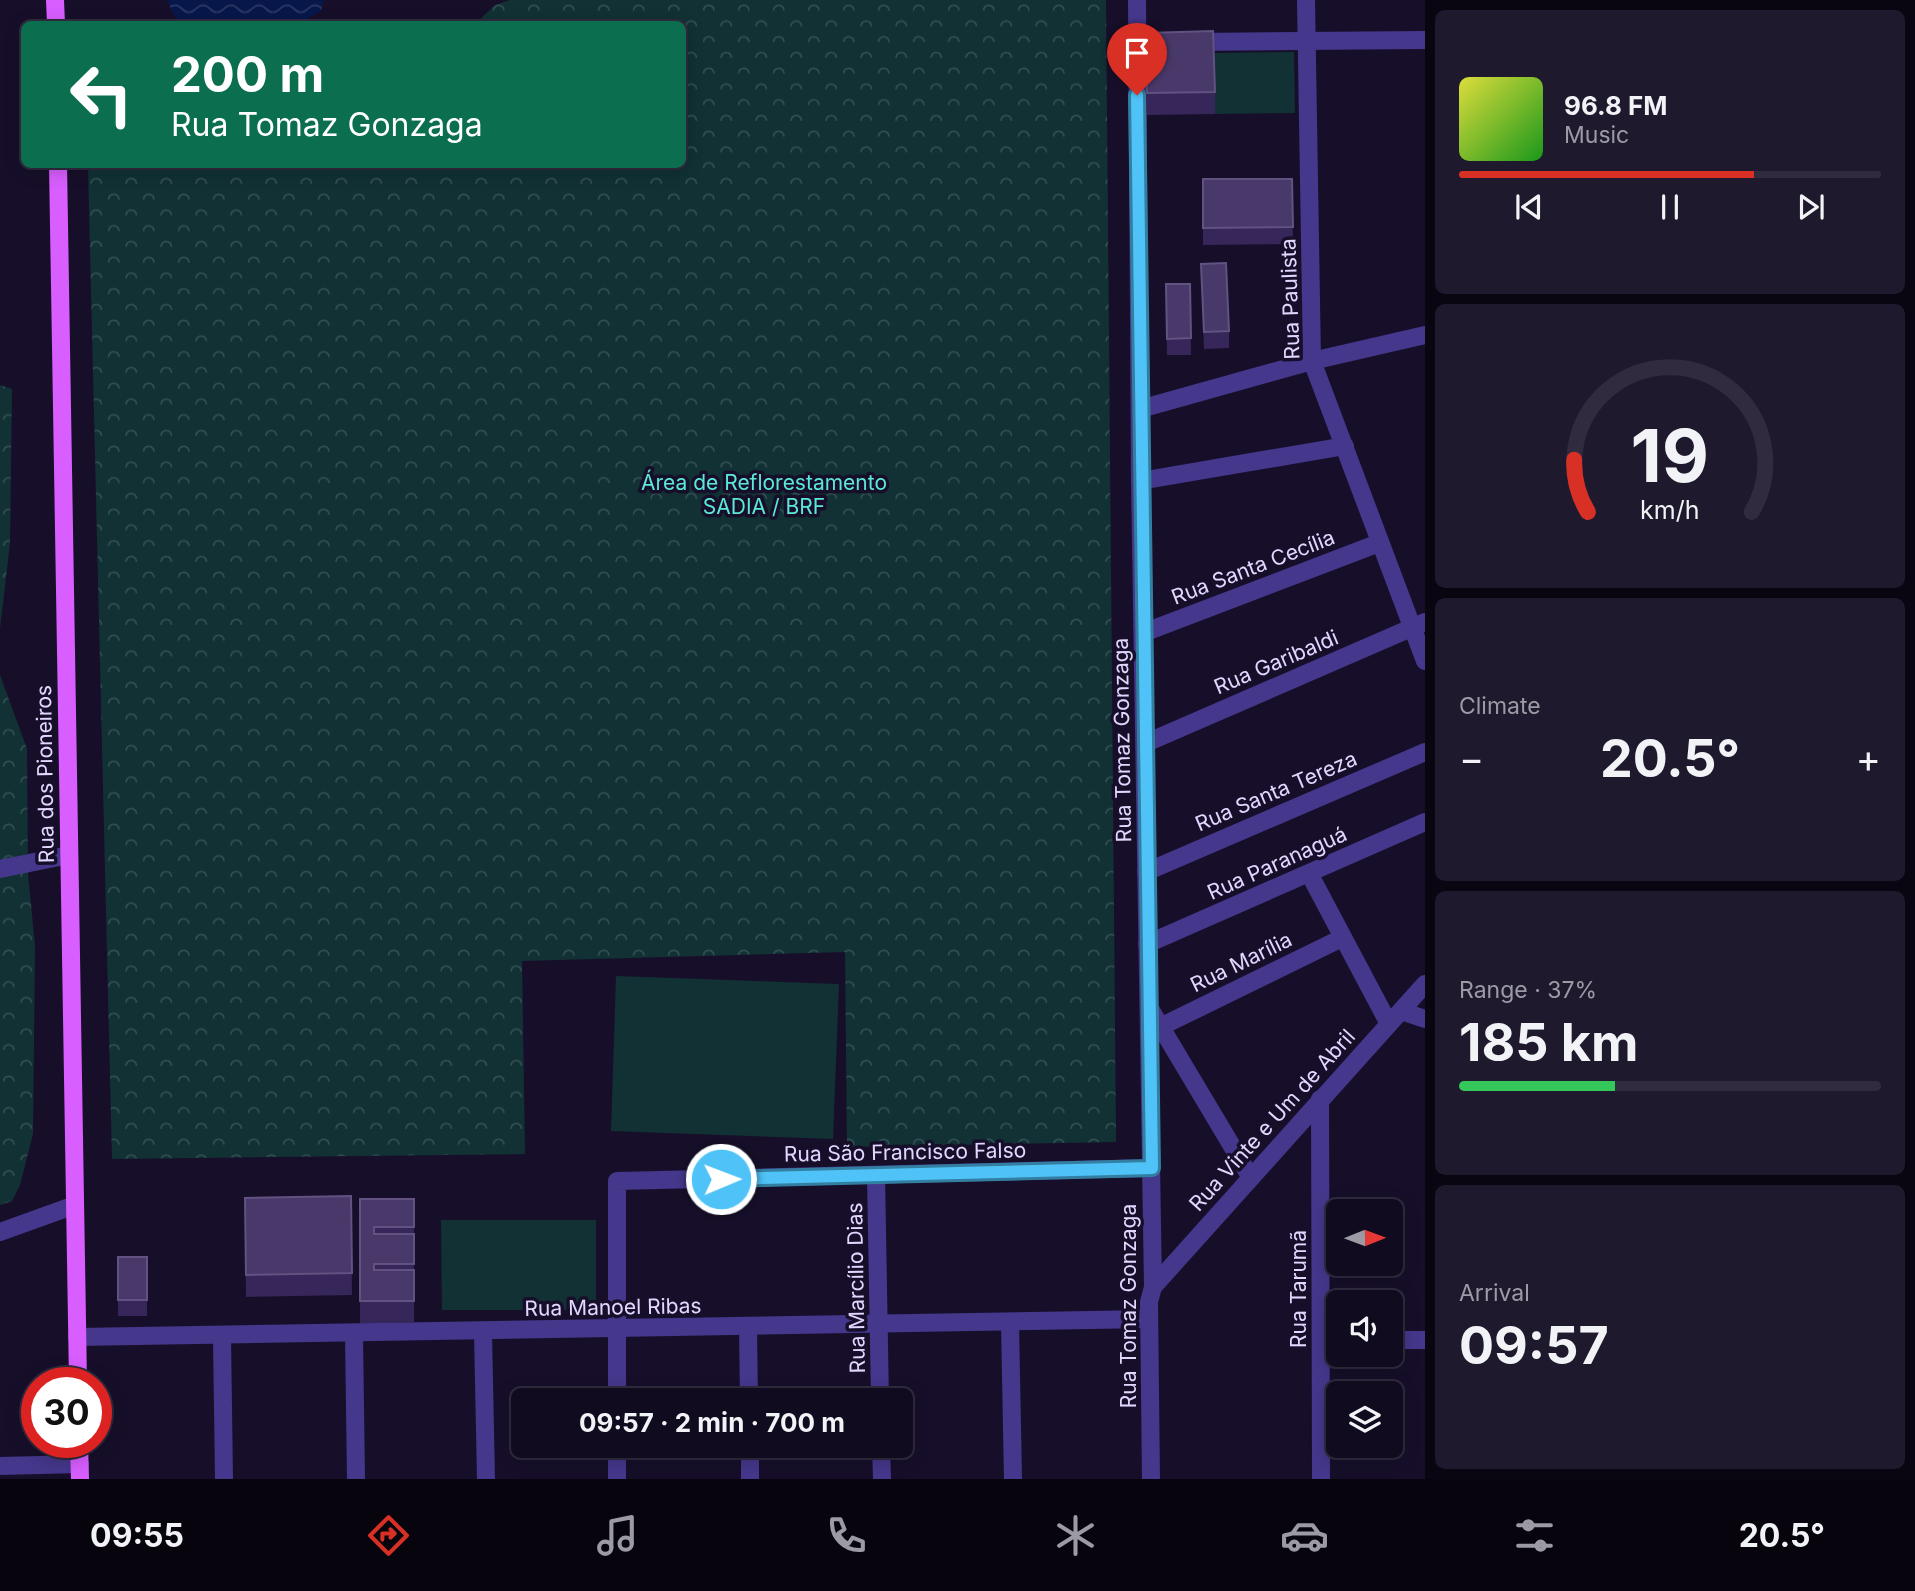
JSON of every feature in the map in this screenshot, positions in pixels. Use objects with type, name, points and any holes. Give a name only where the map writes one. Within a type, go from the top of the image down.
[{"type":"main road","points":[[55,0],[55,21]]},
{"type":"main road","name":"Rua dos Pioneiros","points":[[58,168],[78,1367]]},
{"type":"street","name":"Rua Tomaz Gonzaga","points":[[1137,0],[1143,43],[1140,481],[1146,743],[1147,1003],[1152,1168],[1153,1287],[1149,1319],[1151,1479]]},
{"type":"street","name":"Rua Paulista","points":[[1306,0],[1309,41],[1312,361],[1379,543],[1418,625],[1425,661]]},
{"type":"street","points":[[1176,42],[1425,40]]},
{"type":"street","points":[[1140,409],[1312,361],[1425,335]]},
{"type":"street","points":[[1140,481],[1345,446]]},
{"type":"street","name":"Rua Santa Cecília","points":[[1143,633],[1379,543]]},
{"type":"street","name":"Rua Garibaldi","points":[[1146,743],[1418,625]]},
{"type":"street","name":"Rua Santa Tereza","points":[[1146,872],[1425,752]]},
{"type":"street","name":"Rua Paranaguá","points":[[1147,944],[1310,875],[1425,822]]},
{"type":"street","points":[[0,869],[69,855]]},
{"type":"street","points":[[1310,875],[1342,938],[1395,1017],[1425,1019]]},
{"type":"street","name":"Rua Marília","points":[[1160,1027],[1342,938]]},
{"type":"street","name":"Rua Vinte e Um de Abril","points":[[1153,1287],[1425,984]]},
{"type":"street","points":[[1147,1003],[1251,1178]]},
{"type":"street","name":"Rua Tarumã","points":[[1320,1099],[1328,1290]]},
{"type":"street","name":"Rua São Francisco Falso","points":[[617,1329],[617,1181],[1152,1168]]},
{"type":"street","name":"Rua Marcílio Dias","points":[[876,1175],[880,1388]]},
{"type":"street","points":[[0,1232],[75,1205]]},
{"type":"street","name":"Rua Manoel Ribas","points":[[78,1337],[222,1337],[1149,1319]]},
{"type":"street","points":[[1010,1323],[1013,1479]]},
{"type":"street","points":[[748,1327],[749,1388]]},
{"type":"street","points":[[617,1329],[617,1388]]},
{"type":"street","points":[[483,1332],[486,1479]]},
{"type":"street","points":[[354,1334],[356,1479]]},
{"type":"street","points":[[222,1337],[224,1479]]},
{"type":"street","points":[[1403,1340],[1425,1340]]},
{"type":"street","name":"Rua Tarumã","points":[[1321,1479],[1328,1367]]},
{"type":"street","points":[[617,1458],[617,1479]]},
{"type":"street","points":[[750,1458],[750,1479]]},
{"type":"street","points":[[881,1458],[882,1479]]},
{"type":"street","points":[[0,1466],[80,1472]]},
{"type":"green space","name":"Área de Reflorestamento SADIA / BRF","points":[[510,0],[1106,0],[1116,1142],[847,1147],[845,952],[522,961],[525,1154],[112,1159],[88,168],[686,168],[686,21],[478,21],[495,5]]},
{"type":"green space","points":[[1294,52],[1295,113],[1215,114],[1213,53]]},
{"type":"green space","points":[[0,385],[12,389],[10,543],[0,628]]},
{"type":"green space","points":[[0,675],[27,749],[28,874],[35,946],[33,1134],[20,1185],[12,1201],[0,1205]]},
{"type":"green space","points":[[616,976],[839,984],[833,1139],[611,1131]]},
{"type":"green space","points":[[441,1220],[596,1220],[596,1310],[442,1310]]},
{"type":"water","points":[[167,0],[324,0],[321,11],[303,21],[177,21]]},
{"type":"building","points":[[1213,31],[1215,92],[1147,93],[1146,33]]},
{"type":"building","points":[[1203,179],[1292,179],[1293,227],[1203,228]]},
{"type":"building","points":[[1226,263],[1229,331],[1204,332],[1201,264]]},
{"type":"building","points":[[1166,284],[1190,284],[1191,338],[1167,339]]},
{"type":"building","points":[[351,1196],[352,1273],[246,1275],[245,1198]]},
{"type":"building","points":[[360,1199],[414,1199],[414,1227],[374,1227],[374,1234],[414,1234],[414,1264],[374,1264],[374,1270],[414,1270],[414,1301],[360,1301]]},
{"type":"building","points":[[118,1257],[147,1257],[147,1300],[118,1300]]},
{"type":"route","points":[[721,1179],[1152,1168],[1147,1003],[1137,95]]}]
